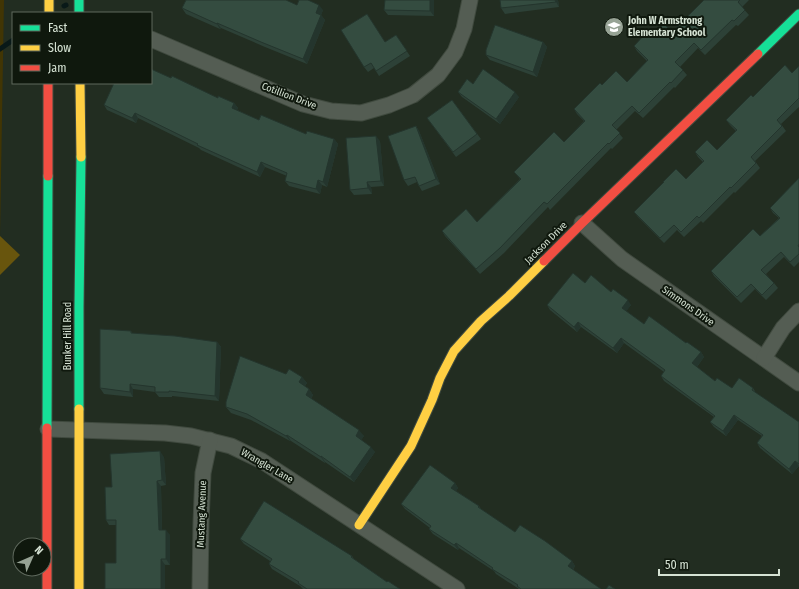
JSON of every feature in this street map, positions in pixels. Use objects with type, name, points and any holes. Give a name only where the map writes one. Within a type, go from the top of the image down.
[{"type":"main road","points":[[48,0],[49,12]]},
{"type":"main road","points":[[79,0],[79,12]]},
{"type":"main road","name":"Jackson Drive","points":[[359,525],[411,446],[432,400],[440,378],[454,351],[481,321],[509,296],[582,223],[799,14]]},
{"type":"main road","name":"Bunker Hill Road","points":[[48,84],[48,589]]},
{"type":"main road","name":"Bunker Hill Road","points":[[79,589],[78,430],[81,182],[80,84]]},
{"type":"street","name":"Cotillion Drive","points":[[152,39],[303,104],[331,111],[361,113],[389,105],[413,95],[438,75],[455,52],[464,29],[470,0]]},
{"type":"street","name":"Simmons Drive","points":[[582,223],[622,259],[799,383]]},
{"type":"street","points":[[764,358],[783,328],[799,311]]},
{"type":"street","name":"Wrangler Lane","points":[[48,429],[165,433],[191,436],[231,446],[262,461],[457,589]]},
{"type":"street","name":"Mustang Avenue","points":[[200,589],[203,473],[210,440]]},
{"type":"shaded area","points":[[0,0],[4,0],[0,236]]},
{"type":"shaded area","points":[[0,236],[20,255],[0,275]]},
{"type":"building","points":[[186,0],[286,0],[297,5],[299,0],[308,0],[319,5],[316,13],[321,15],[303,59],[182,8]]},
{"type":"building","points":[[385,0],[430,0],[430,11],[384,10]]},
{"type":"building","points":[[500,0],[555,0],[556,2],[501,8]]},
{"type":"building","points":[[704,0],[740,0],[738,2],[745,10],[734,21],[732,20],[701,50],[694,43],[675,62],[683,70],[671,83],[670,82],[639,113],[632,106],[612,125],[620,133],[547,204],[544,202],[500,248],[476,269],[442,231],[466,209],[477,222],[521,179],[514,172],[554,132],[564,142],[585,121],[574,109],[600,83],[602,85],[616,71],[627,82],[648,60],[634,46],[646,33],[650,38],[664,24],[672,32]]},
{"type":"building","points":[[367,14],[385,42],[396,35],[407,51],[376,71],[371,63],[364,67],[341,30]]},
{"type":"building","points":[[495,25],[543,42],[533,72],[486,55],[486,50]]},
{"type":"building","points":[[785,65],[792,73],[799,66],[799,98],[777,120],[782,126],[751,157],[756,163],[699,218],[697,216],[681,232],[674,225],[660,238],[634,212],[676,169],[686,179],[704,161],[695,152],[707,140],[717,150],[737,130],[726,120],[751,95],[753,97]]},
{"type":"building","points":[[152,69],[171,78],[172,76],[218,98],[218,96],[234,103],[232,108],[259,120],[261,115],[306,134],[307,131],[334,139],[323,182],[318,180],[316,189],[285,181],[287,173],[261,162],[257,172],[197,145],[198,144],[135,113],[132,118],[104,105],[114,84],[152,84]]},
{"type":"building","points":[[483,69],[515,92],[496,119],[458,92],[467,79],[473,84]]},
{"type":"building","points":[[452,100],[477,134],[453,152],[427,118]]},
{"type":"building","points":[[416,126],[436,179],[419,186],[415,177],[404,180],[388,136]]},
{"type":"building","points":[[376,136],[381,181],[367,182],[368,188],[350,190],[346,138]]},
{"type":"building","points":[[799,178],[799,254],[790,262],[781,252],[761,270],[774,283],[762,295],[751,284],[737,297],[711,271],[753,229],[760,236],[780,218],[770,208]]},
{"type":"building","points":[[573,273],[585,283],[591,275],[611,292],[613,289],[628,300],[622,308],[644,324],[649,316],[701,352],[692,363],[715,381],[717,378],[732,388],[739,378],[753,388],[752,390],[799,422],[799,464],[795,461],[789,469],[757,443],[763,435],[734,415],[723,431],[710,422],[715,416],[661,376],[665,370],[621,338],[613,348],[578,322],[574,327],[547,305]]},
{"type":"building","points":[[100,329],[131,331],[131,333],[175,336],[217,342],[215,396],[169,391],[155,392],[155,387],[130,384],[130,392],[100,388]]},
{"type":"building","points":[[240,356],[286,374],[289,369],[302,377],[299,382],[309,389],[306,395],[359,430],[356,436],[371,447],[350,477],[321,456],[287,435],[286,436],[247,414],[226,407],[226,402]]},
{"type":"building","points":[[160,451],[162,480],[157,481],[159,530],[166,530],[166,559],[161,559],[161,589],[105,589],[105,563],[116,563],[116,520],[106,520],[105,487],[112,487],[110,454]]},
{"type":"building","points":[[430,465],[455,483],[451,488],[515,532],[520,525],[545,541],[572,561],[568,566],[601,589],[521,589],[517,586],[518,585],[492,569],[493,568],[456,543],[454,545],[429,529],[431,526],[401,504]]},
{"type":"building","points":[[264,501],[352,556],[351,557],[387,582],[388,581],[400,589],[307,589],[298,583],[299,582],[269,564],[272,559],[240,539]]},
{"type":"building","points":[[609,585],[615,589],[606,589]]},
{"type":"waterway","points":[[0,49],[12,41]]},
{"type":"traffic: fast","points":[[79,0],[79,12]]},
{"type":"traffic: fast","points":[[758,54],[799,14]]},
{"type":"traffic: fast","points":[[79,409],[81,157]]},
{"type":"traffic: fast","points":[[47,428],[48,176]]},
{"type":"traffic: slow","points":[[49,0],[49,12]]},
{"type":"traffic: slow","points":[[80,84],[81,157]]},
{"type":"traffic: slow","points":[[359,525],[411,446],[432,400],[440,378],[454,351],[481,321],[509,296],[544,261]]},
{"type":"traffic: slow","points":[[79,409],[79,589]]},
{"type":"traffic: jam","points":[[544,261],[758,54]]},
{"type":"traffic: jam","points":[[48,84],[48,176]]},
{"type":"traffic: jam","points":[[47,428],[47,589]]},
{"type":"place","name":"John W Armstrong Elementary School","points":[[614,27]]}]
